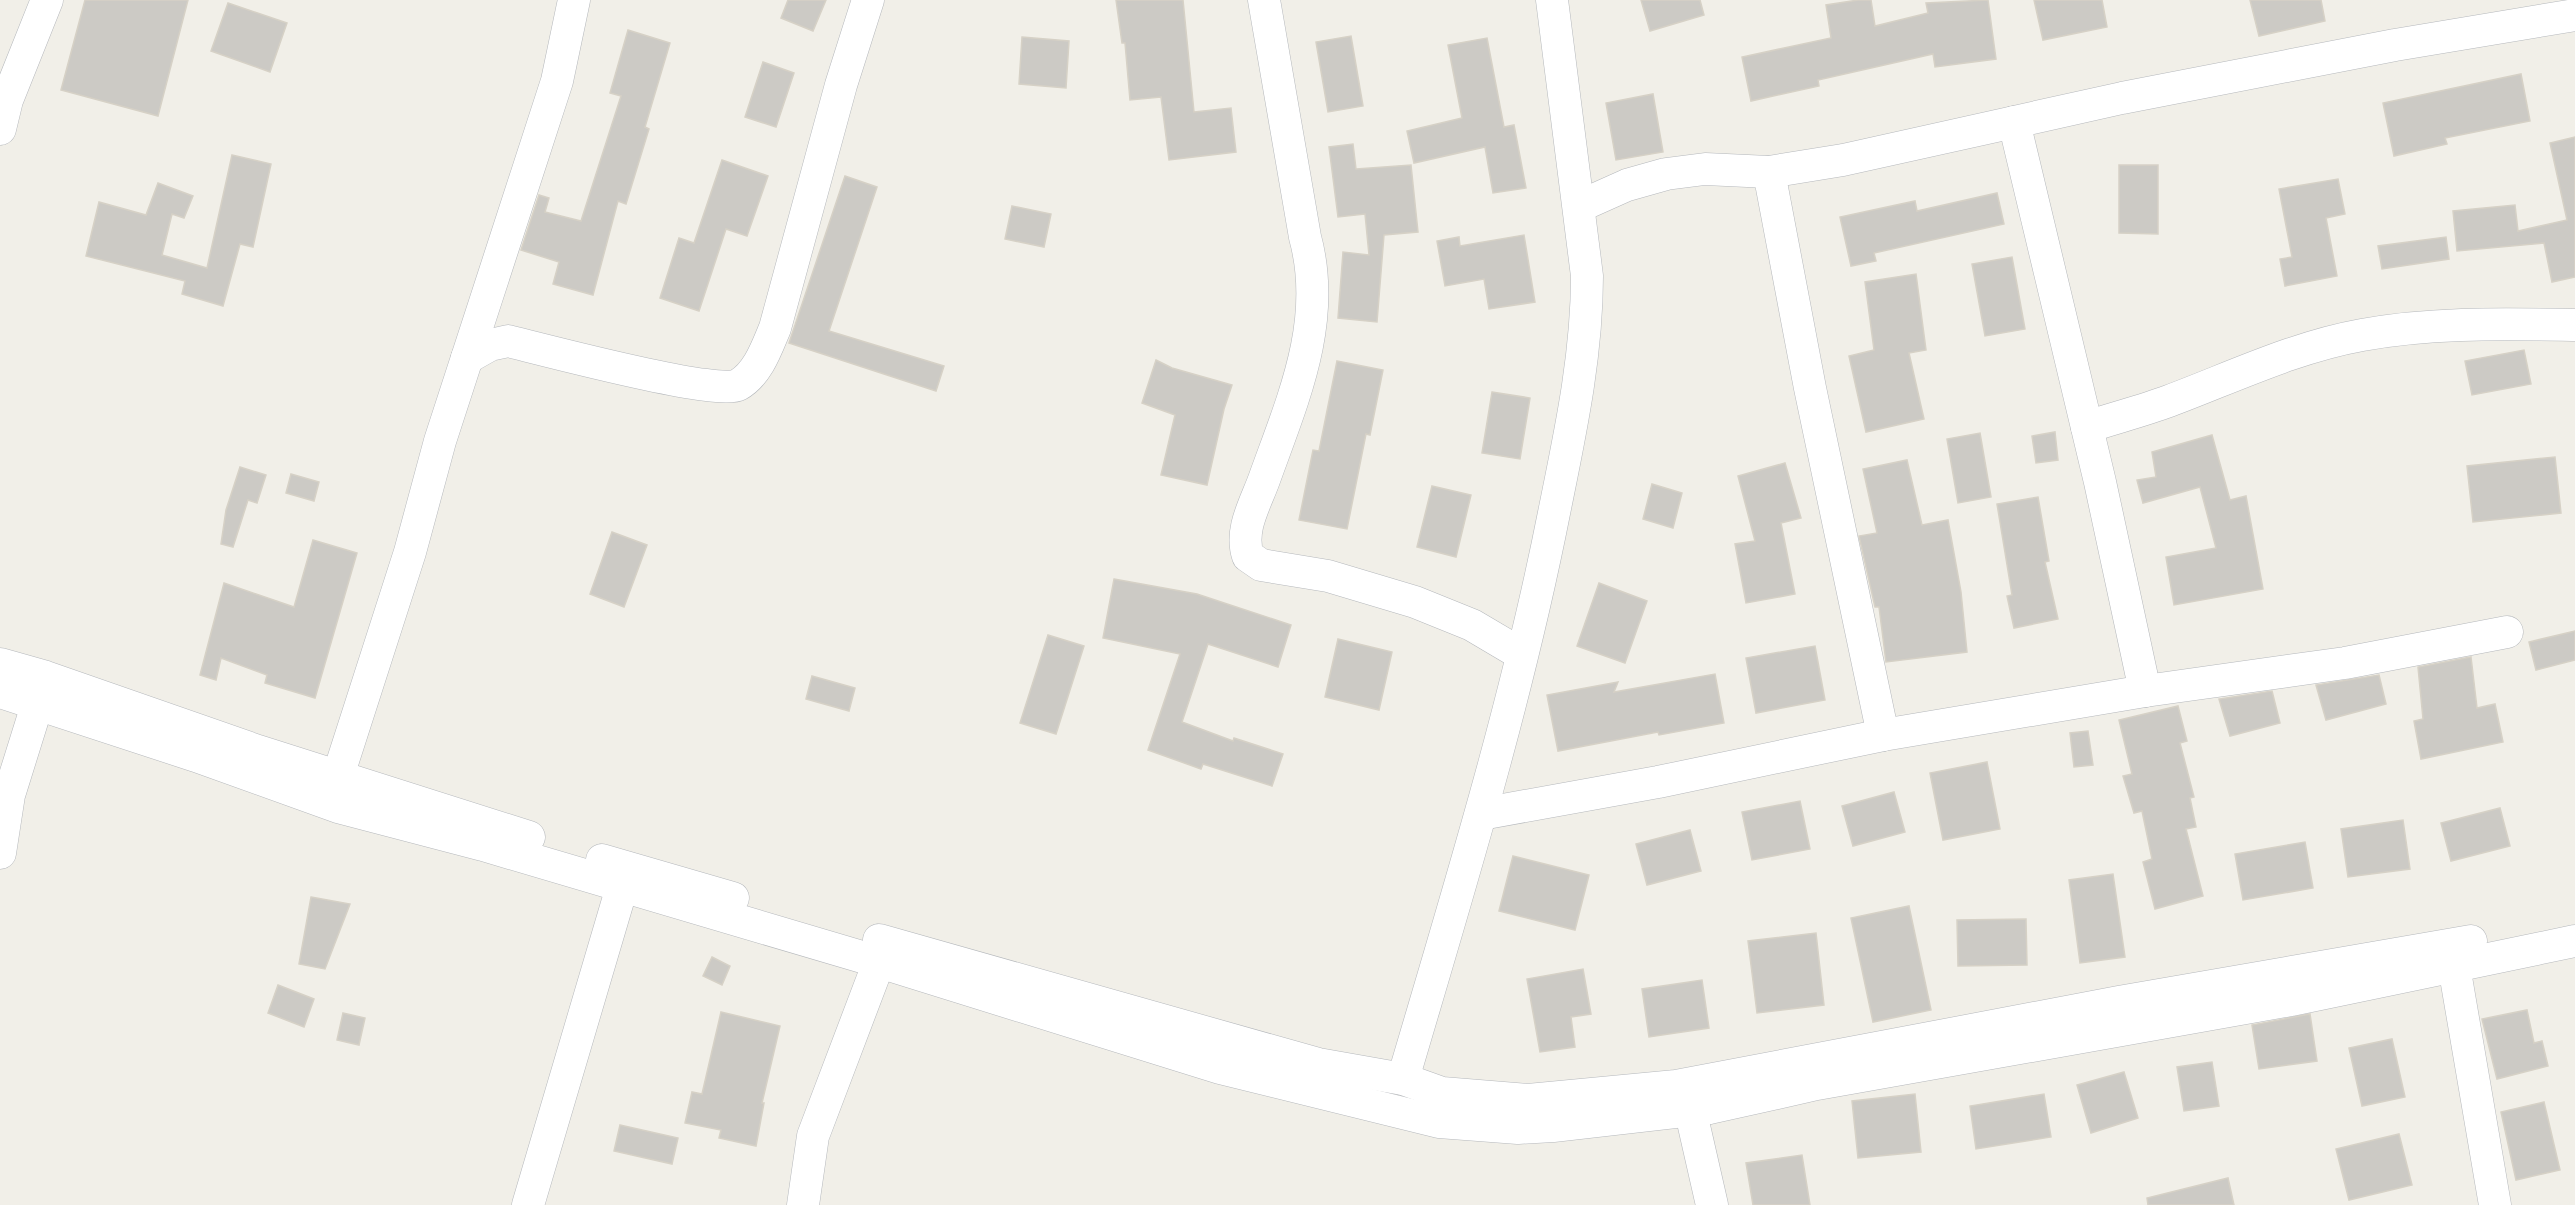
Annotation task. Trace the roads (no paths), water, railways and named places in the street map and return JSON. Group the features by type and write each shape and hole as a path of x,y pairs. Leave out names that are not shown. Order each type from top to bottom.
{"street":[{"path":"0,129 8,100 46,0"},
{"path":"338,776 557,81 574,0"},
{"path":"468,358 490,345 508,341 706,385 736,386 748,378 761,360 775,328 841,85 868,0"},
{"path":"1264,0 1311,261 1314,304 1310,336 1285,421 1245,527 1245,547 1248,556 1261,565 1328,576 1415,603 1472,625 1521,654"},
{"path":"1403,1079 1481,814 1543,566 1582,373 1587,318 1587,276 1580,206 1552,0"},
{"path":"1580,206 1627,185 1666,174 1705,169 1769,171 1843,160 2014,122 2395,45 2575,15"},
{"path":"2014,122 2087,427 2145,690"},
{"path":"1769,171 1810,388 1883,735"},
{"path":"2087,427 2169,401 2302,350 2362,335 2460,324 2575,325"},
{"path":"1481,814 1658,782 1883,735 2145,690 2345,663 2507,632"},
{"path":"0,664 41,691 196,756 338,807 483,846 879,962 1220,1068 1439,1122 1518,1128 1688,1097 2119,1002 2298,973 2575,921"},
{"path":"0,853 9,795 41,691"},
{"path":"0,692 41,691 247,747 590,857 1318,1064 1403,1079 1442,1093 1528,1100 1688,1097 1960,1058 2291,1000 2575,941"},
{"path":"528,1205 622,888"},
{"path":"803,1205 813,1136 879,962"},
{"path":"2454,966 2495,1205"},
{"path":"1688,1097 1712,1205"}]}
